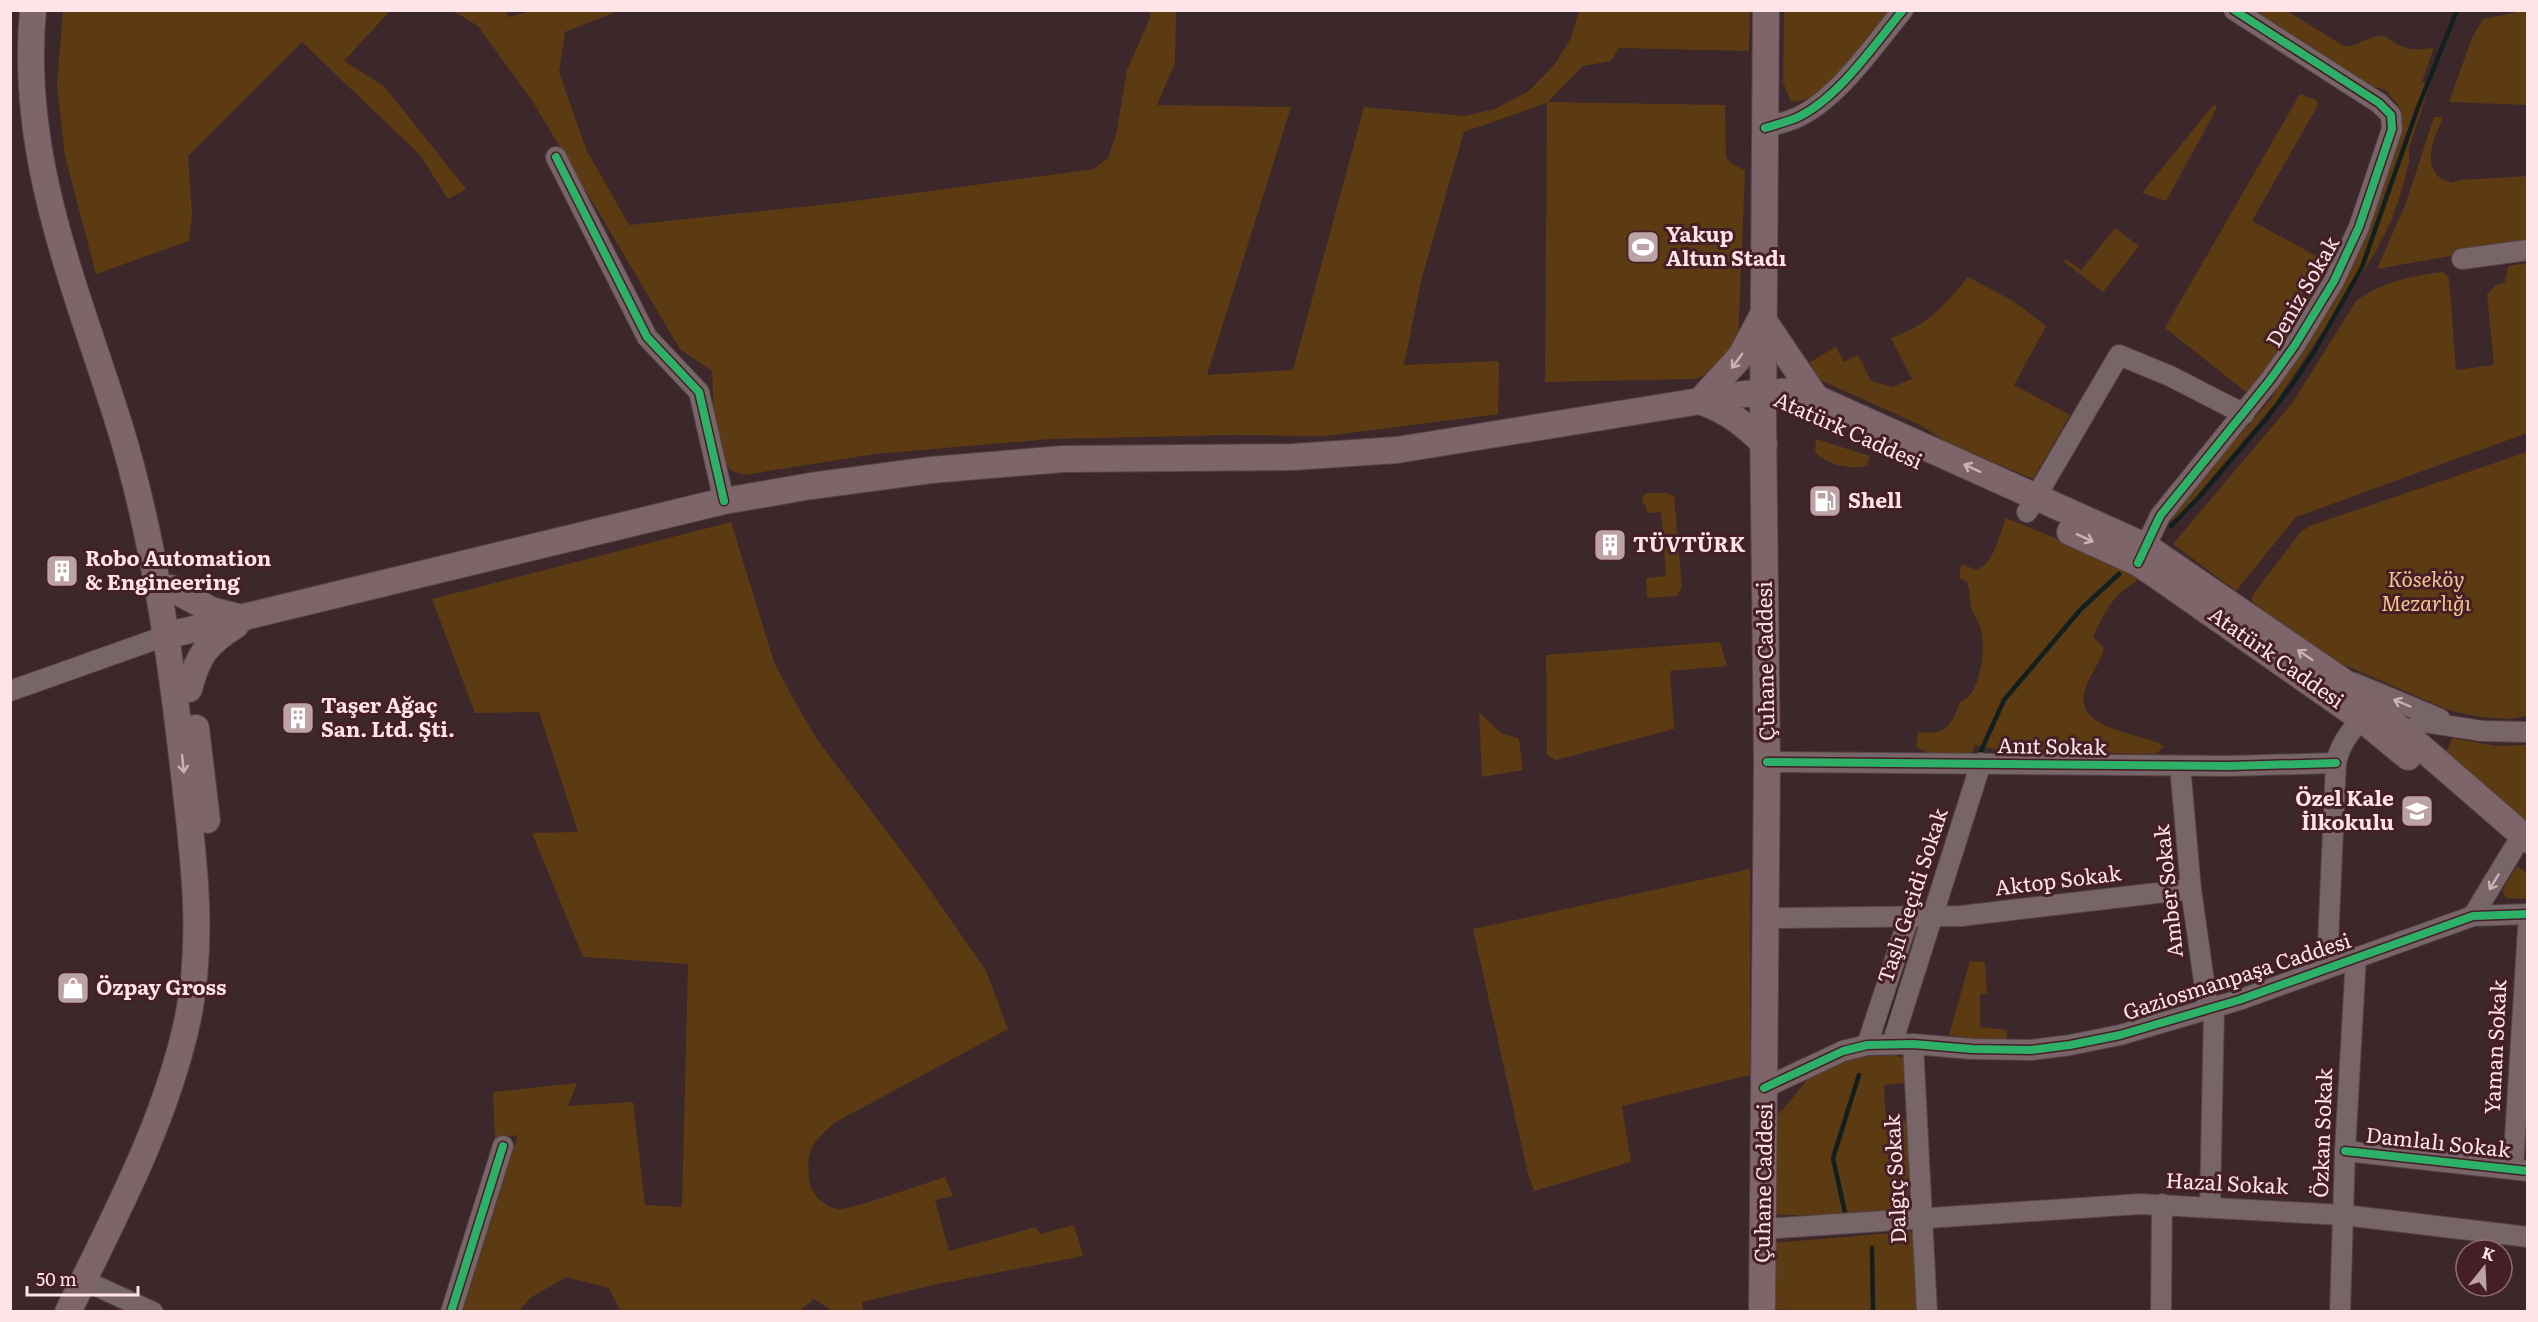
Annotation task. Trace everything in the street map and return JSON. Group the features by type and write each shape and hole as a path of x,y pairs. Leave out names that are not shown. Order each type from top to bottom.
{"main road":[{"path":"33,10 31,99 43,175 61,250 121,430 189,689 202,769 208,834 211,915 205,993 192,1062 175,1113 90,1283 68,1311"},
{"path":"47,10 46,98 57,172 75,246 135,426 171,588 178,712 192,831 197,913 192,987 180,1048 161,1112 90,1283 83,1311"},
{"name":"Çuhane Caddesi","path":"1762,1311 1767,762 1764,444 1766,10"},
{"path":"1700,401 1742,356 1764,316 1816,398"},
{"name":"Atatürk Caddesi","path":"1764,393 1796,391 1816,398 2142,555 2334,675 2369,712"},
{"path":"173,635 724,501 853,479 1099,457 1293,457 1397,450 1700,401 1764,393"},
{"name":"Atatürk Caddesi","path":"1764,393 2032,504"},
{"path":"1700,401 1729,413 1742,422 1764,444"},
{"name":"Atatürk Caddesi","path":"2142,555 2369,712 2523,850"},
{"path":"171,588 211,610 246,618"},
{"path":"189,689 200,657 206,647 246,618"}],"street":[{"path":"1765,128 1797,117 1824,98 1845,79 1903,10"},
{"name":"Deniz Sokak","path":"2142,555 2160,516 2244,414 2295,345 2334,281 2359,227 2392,129 2391,115 2379,103 2234,10"},
{"path":"556,157 647,337 699,392 724,501"},
{"path":"2462,259 2528,250"},
{"path":"2032,504 2119,355 2170,376 2244,414"},
{"path":"10,691 173,635"},
{"path":"2334,675 2457,726"},
{"path":"2327,967 2336,763 2343,742 2369,712"},
{"path":"2402,740 2417,724 2424,722 2498,732 2528,732"},
{"name":"Anıt Sokak","path":"1767,762 2180,766 2336,763"},
{"name":"Taşlı Geçidi Sokak","path":"1892,1044 1981,764"},
{"name":"Amber Sokak","path":"2180,766 2191,889 2211,1009 2210,1206"},
{"path":"2473,916 2523,850"},
{"name":"Aktop Sokak","path":"1766,918 1960,916 2191,889"},
{"name":"Gaziosmanpaşa Caddesi","path":"1764,1088 1843,1051 1867,1045 1913,1044 2000,1050 2047,1049 2120,1035 2211,1009 2473,916 2528,914"},
{"path":"1867,1045 1910,917"},
{"name":"Yaman Sokak","path":"2520,1170 2528,928"},
{"name":"Özkan Sokak","path":"2340,1311 2345,1151 2356,957"},
{"name":"Dalgıç Sokak","path":"1913,1044 1927,1311"},
{"path":"451,1311 503,1146"},
{"name":"Damlalı Sokak","path":"2345,1151 2520,1170"},
{"path":"2161,1311 2162,1204"},
{"name":"Hazal Sokak","path":"1763,1229 1923,1217 2162,1204 2344,1215 2528,1237"},
{"path":"90,1283 153,1311"}],"green space":[{"path":"63,11 419,11 389,12 344,61 384,86 466,189 448,199 420,155 302,42 188,156 192,215 189,241 96,274 65,156 57,85"},
{"path":"453,11 506,11 508,17 532,11 618,11 565,32 559,72 586,149 629,225 839,203 1094,169 1108,158 1116,135 1127,70 1150,18 1150,11 1176,11 1175,63 1157,105 1291,107 1207,375 1293,370 1364,107 1464,116 1495,109 1529,91 1555,64 1571,38 1579,11 1750,11 1749,51 1619,48 1611,61 1583,66 1548,102 1725,105 1726,157 1731,163 1745,171 1738,343 1716,370 1695,379 1545,382 1547,103 1464,132 1421,281 1404,365 1499,361 1498,414 1325,436 1232,435 1051,439 875,454 744,475 730,470 715,439 712,371 680,349 533,102 478,26"},
{"path":"1784,11 1895,11 1849,67 1835,80 1806,99 1791,102 1783,82"},
{"path":"2242,11 2287,11 2344,46 2380,36 2410,49 2434,47 2422,82 2430,84 2409,148 2409,162 2402,189 2392,219 2375,253 2273,406 2183,512 2173,520 2171,518 2175,510 2270,400 2318,320 2401,122 2401,109 2386,90 2371,86"},
{"path":"2516,11 2527,11 2527,105 2449,102 2472,38 2483,19"},
{"path":"2300,94 2316,100 2318,105 2252,221 2331,264 2338,255 2384,121 2343,256 2331,268 2320,262 2309,275 2315,291 2259,382 2252,391 2245,391 2165,328"},
{"path":"2214,104 2217,108 2166,201 2142,193"},
{"path":"2434,117 2443,117 2434,139 2431,155 2434,171 2442,179 2452,183 2460,180 2527,176 2527,240 2463,248 2450,256 2377,269 2406,203"},
{"path":"2115,228 2139,246 2103,292 2064,262 2066,259 2081,270"},
{"path":"2527,263 2527,433 2296,517 2236,591 2173,544 2293,402 2356,301 2376,289 2397,281 2443,272 2449,278 2456,370 2494,365 2487,294 2495,286 2505,282 2508,266"},
{"path":"1968,277 2013,301 2046,326 2014,385 2070,415 2033,479 1948,443 1920,425 1818,379 1810,362 1836,347 1844,362 1858,355 1871,381 1892,387 1912,379 1891,338 1915,327 1934,314"},
{"path":"1816,439 1870,456 1867,465 1847,467 1825,460 1815,451"},
{"name":"Köseköy Mezarlığı","path":"2527,452 2527,716 2510,719 2481,717 2451,711 2340,663 2253,603 2252,597 2255,592 2300,533 2309,526"},
{"path":"1647,493 1666,493 1674,496 1682,586 1677,596 1647,598 1646,578 1666,576 1661,512 1647,513 1642,497"},
{"path":"2006,518 2104,558 2135,574 2136,582 2115,599 2093,637 2103,647 2103,652 2086,685 2084,704 2089,714 2099,722 2164,746 2156,754 2008,752 1975,745 1969,760 1930,754 1916,747 1918,732 1935,732 1946,728 1960,702 1967,698 1977,683 1982,663 1982,635 1971,609 1967,582 1959,578 1961,564 1977,570 1988,561"},
{"path":"731,522 774,662 795,702 818,741 919,874 986,971 1008,1029 834,1123 816,1141 810,1152 808,1168 812,1189 823,1202 839,1209 873,1201 945,1177 953,1196 935,1200 949,1251 1036,1227 1040,1234 1074,1225 1083,1256 933,1285 862,1302 863,1311 833,1311 814,1299 799,1311 620,1311 609,1288 566,1277 530,1298 519,1311 463,1311 518,1135 495,1139 493,1092 577,1083 568,1106 633,1102 645,1205 682,1207 688,964 583,957 532,833 578,832 539,712 475,713 432,599"},
{"path":"1720,642 1727,666 1670,671 1674,729 1556,760 1547,755 1546,655"},
{"path":"1479,712 1501,733 1519,739 1523,770 1482,777"},
{"path":"2453,738 2496,746 2527,745 2527,823 2446,751"},
{"path":"2517,866 2527,873 2527,899 2506,898 2502,891"},
{"path":"1750,869 1750,1075 1622,1106 1631,1162 1534,1191 1528,1174 1473,929"},
{"path":"1970,961 1985,962 1987,994 1980,994 1980,1027 2007,1030 2007,1039 1985,1040 1949,1035"},
{"path":"1894,1055 1904,1058 1906,1083 1884,1085 1886,1122 1908,1121 1909,1206 1885,1211 1843,1214 1775,1214 1773,1118 1810,1077 1824,1067 1853,1058"},
{"path":"1916,1231 1919,1311 1813,1312 1774,1309 1772,1243"}],"waterway":[{"path":"2171,526 2267,418 2291,386 2314,352 2362,267 2417,110 2457,10"},
{"path":"1980,753 2004,700 2081,609 2119,574"},
{"path":"1887,1025 1914,942"},
{"path":"1845,1213 1833,1158 1859,1075"},
{"path":"1872,1248 1873,1312"}],"cycle path":[{"path":"1765,128 1796,118 1826,98 1841,85 1903,10"},
{"path":"2138,563 2160,516 2270,380 2295,345 2334,281 2359,227 2392,129 2391,115 2379,103 2234,10"},
{"path":"556,157 647,337 699,392 724,501"},
{"path":"1767,762 2229,766 2336,763"},
{"path":"1764,1088 1843,1051 1867,1045 1913,1044 1972,1049 2031,1050 2120,1035 2239,1000 2473,916 2528,914"},
{"path":"451,1312 503,1146"},
{"path":"2345,1151 2528,1171"}],"place":[{"name":"Yakup Altun Stadı","path":"1643,247"},
{"name":"Shell","path":"1825,501"},
{"name":"TÜVTÜRK","path":"1610,545"},
{"name":"Robo Automation & Engineering","path":"62,571"},
{"name":"Taşer Ağaç San. Ltd. Şti.","path":"298,718"},
{"name":"Özel Kale İlkokulu","path":"2417,811"},
{"name":"Özpay Gross","path":"73,988"}]}
